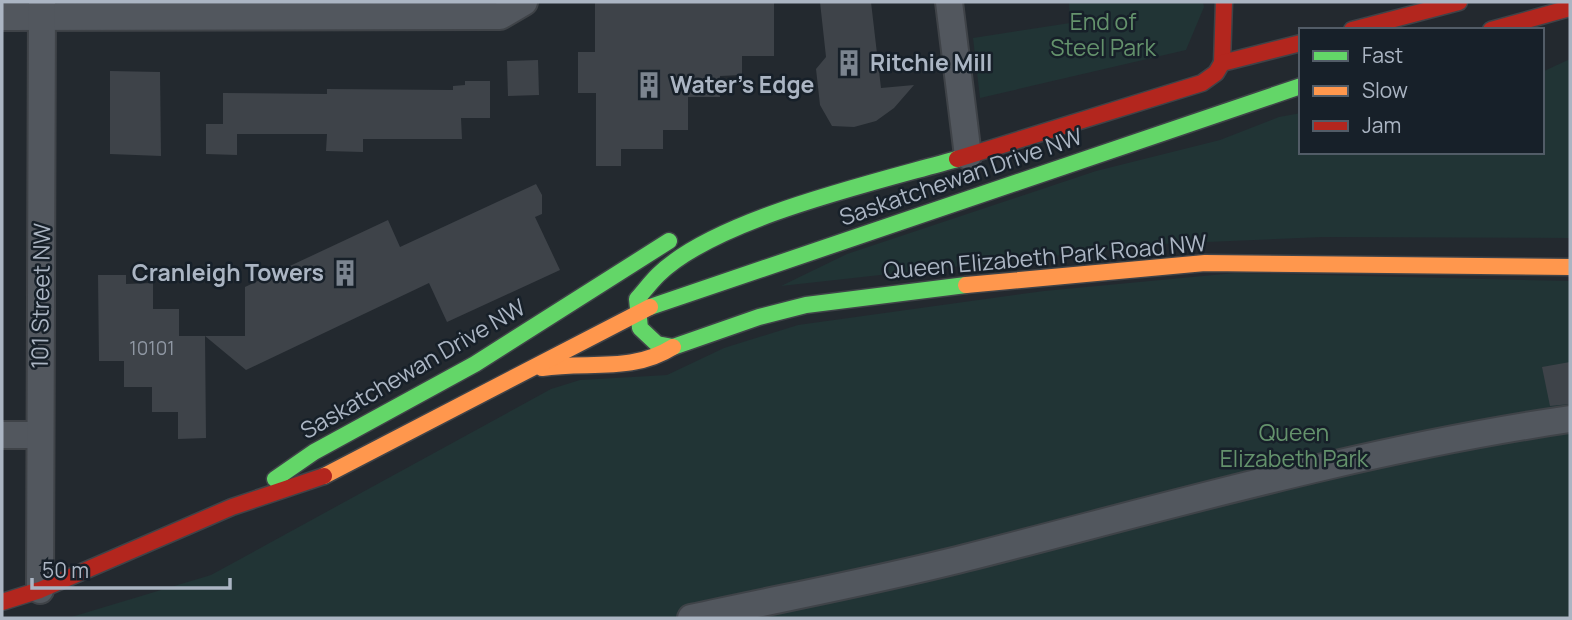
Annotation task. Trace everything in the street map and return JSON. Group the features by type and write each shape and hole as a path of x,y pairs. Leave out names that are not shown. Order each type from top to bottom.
{"main road":[{"path":"1224,2 1222,63 1261,68"},
{"path":"1360,28 1459,2"},
{"path":"1498,28 1570,8"},
{"name":"Saskatchewan Drive NW","path":"232,508 314,452 475,364 590,289 694,228 773,214 968,156 1202,83 1216,73 1222,63 1299,44"},
{"name":"Saskatchewan Drive NW","path":"2,602 40,590 232,508 333,473 636,312 1299,87"},
{"name":"Saskatchewan Drive NW","path":"636,312 637,299 653,275 702,245 773,214"},
{"name":"Queen Elizabeth Park Road NW","path":"519,373 575,365 649,363 673,347 759,317 806,305 1121,268 1205,263 1570,267"},
{"path":"636,312 640,328 648,339 673,347"}],"street":[{"path":"2,17 42,9 500,16 524,2"},
{"path":"948,2 968,156"},
{"name":"101 Street NW","path":"40,590 42,9"},
{"path":"691,618 962,558 1219,491 1504,429 1570,419"},
{"path":"2,435 40,435"}],"green space":[{"name":"End of Steel Park","path":"1069,2 1203,2 1204,7 1186,50 980,98 973,38 1070,23"},
{"path":"1570,59 1570,238 1323,237 1160,244 781,286 847,254 1096,171 1220,140 1279,117 1299,113 1299,154 1544,154 1544,71"},
{"name":"Queen Elizabeth Park","path":"1235,273 1570,281 1570,618 68,618 211,575 551,389 580,380 667,375 724,348 798,325 1044,291"}],"building":[{"name":"Water's Edge","path":"595,2 774,2 774,56 742,56 742,75 720,76 720,97 688,97 688,130 663,130 663,149 621,149 621,166 596,166 596,93 578,93 578,52 595,52"},
{"name":"Ritchie Mill","path":"820,2 871,2 881,88 914,85 894,108 876,121 854,127 832,126 820,105 816,69 826,57"},
{"path":"538,60 539,95 508,96 507,61"},
{"path":"110,71 160,72 161,156 110,154"},
{"path":"465,81 490,81 490,118 461,118 462,139 363,139 363,152 326,151 327,134 237,134 237,155 206,154 206,124 223,124 223,93 327,94 327,89 453,90 453,86 465,85"},
{"name":"Cranleigh Towers","path":"536,184 542,195 542,214 535,217 560,270 447,322 429,283 246,370 205,336 245,336 245,287 388,220 400,247"},
{"path":"98,275 126,275 126,284 153,283 153,309 179,309 179,336 205,336 206,438 178,439 178,412 152,412 152,387 124,387 124,361 99,361"},
{"path":"1570,362 1570,404 1550,406 1542,367"}],"traffic: fast":[{"path":"650,307 1299,87"},
{"path":"957,159 799,204 718,236 684,255 658,275 637,299 640,328 657,344 673,347 759,317 806,305 966,285"},
{"path":"275,479 314,452 475,364 669,241"}],"traffic: slow":[{"path":"966,285 1205,263 1570,267"},
{"path":"324,476 650,307"},
{"path":"542,368 626,363 657,355 673,347"}],"traffic: jam":[{"path":"1222,63 1224,2"},
{"path":"1360,28 1459,2"},
{"path":"1498,28 1570,8"},
{"path":"957,159 1202,83 1216,73 1222,63 1299,44"},
{"path":"2,602 40,590 232,507 324,476"}],"place":[{"name":"Ritchie Mill","path":"849,63"},
{"name":"Water's Edge","path":"649,85"},
{"name":"Cranleigh Towers","path":"345,273"}]}
